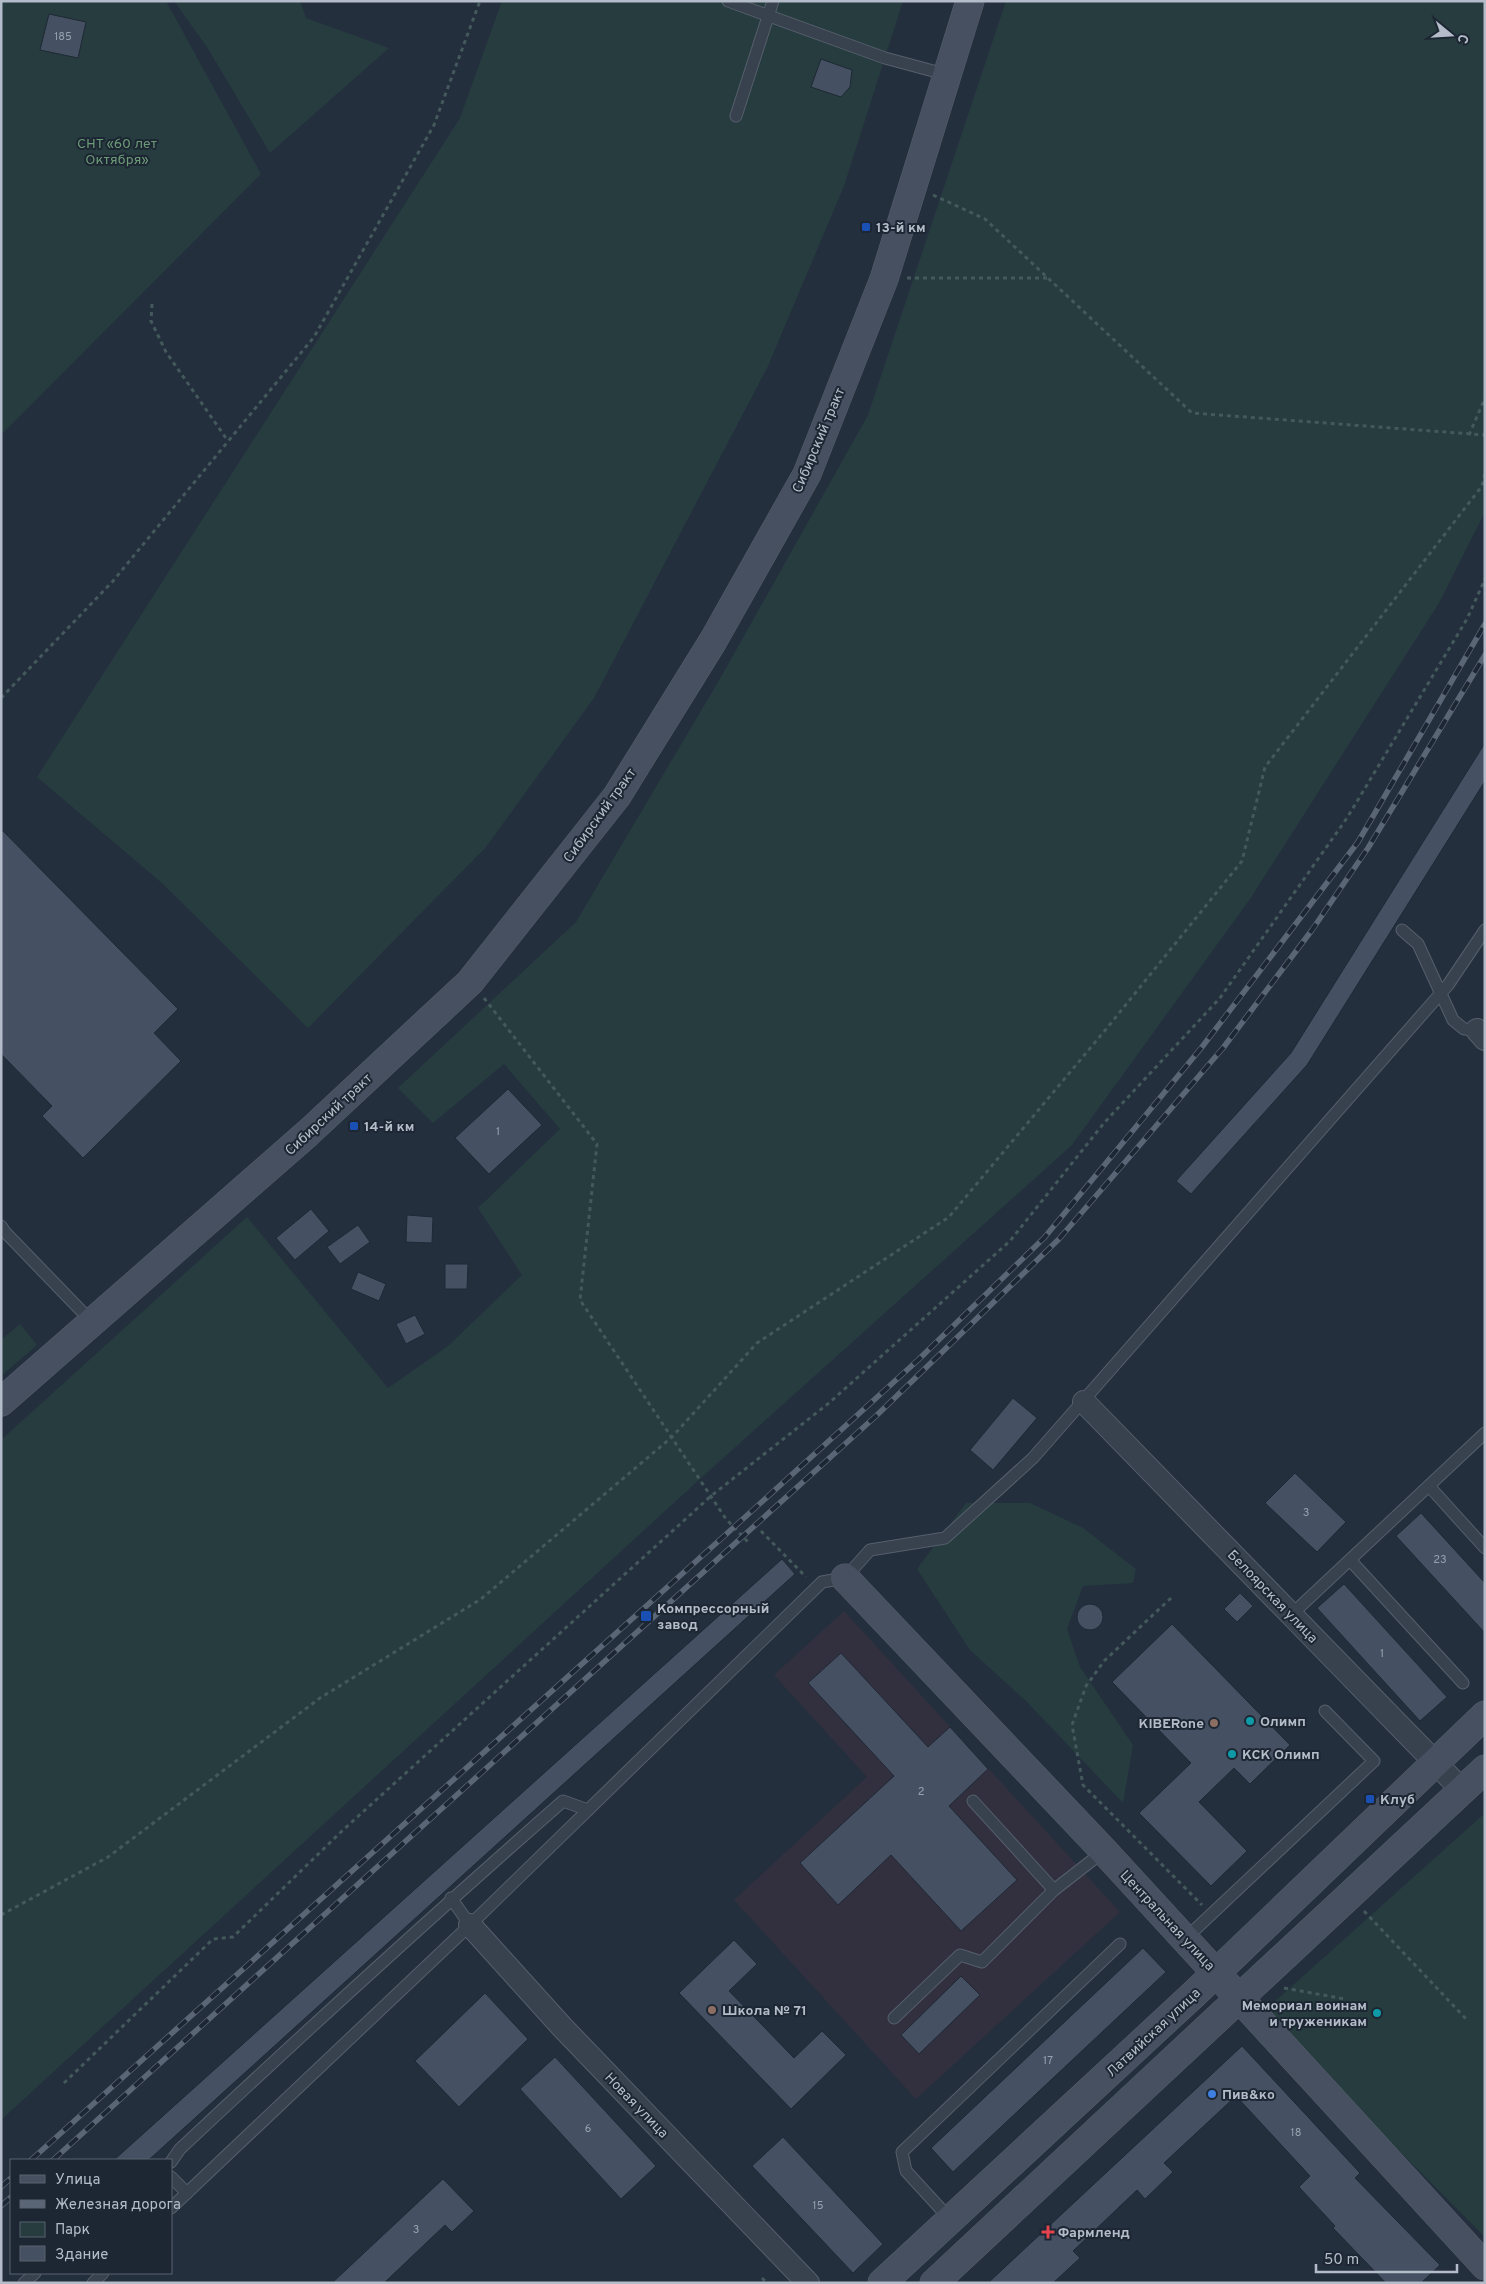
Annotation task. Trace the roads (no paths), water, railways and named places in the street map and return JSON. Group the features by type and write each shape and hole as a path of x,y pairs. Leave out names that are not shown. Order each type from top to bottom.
{"street":[{"name":"Сибирский тракт","path":"1,1402 308,1133 470,982 617,796 713,641 807,474 884,279 970,1"},
{"name":"Белоярская улица","path":"1084,1402 1462,1790"},
{"name":"Центральная улица","path":"834,1580 1104,1851 1485,2266"},
{"name":"Латвийская улица","path":"882,2283 1216,1972 1485,1715"},
{"path":"934,2283 1238,1997 1485,1769"},
{"name":"Новая улица","path":"470,1925 563,2028 808,2283"}],"lane":[{"path":"728,1 885,58 948,75"},
{"path":"736,116 773,1"},
{"path":"1402,930 1418,944 1453,1020 1464,1029 1481,1035"},
{"path":"172,2207 470,1925 588,1810 834,1580 870,1550 945,1538 1033,1458 1440,994 1485,930"},
{"path":"1,1226 92,1322"},
{"path":"1291,1615 1485,1433"},
{"path":"1429,1486 1485,1548"},
{"path":"1350,1560 1463,1683"},
{"path":"1185,1939 1210,1913 1374,1761 1325,1711"},
{"path":"172,2161 187,2142 451,1898 563,1801 588,1810"},
{"path":"973,1801 1054,1890"},
{"path":"894,2018 960,1955 982,1962 1054,1890 1104,1851"},
{"path":"451,1898 470,1925"},
{"path":"950,2219 906,2171 902,2152 1120,1944"},
{"path":"172,2178 187,2193"},
{"path":"24,2283 34,2274"},
{"path":"93,2283 102,2274"}],"railway":[{"path":"32,2159 918,1360 1044,1238 1202,1047 1358,842 1485,624"},
{"path":"54,2159 876,1416 1059,1239 1223,1048 1312,930 1368,848 1485,655"},
{"path":"1,2187 10,2179"},
{"path":"1,2206 10,2198"}],"place":[{"name":"13-й км","path":"866,227"},
{"name":"14-й км","path":"354,1126"},
{"name":"Компрессорный завод","path":"646,1616"},
{"name":"Олимп","path":"1250,1721"},
{"name":"KIBERone","path":"1214,1723"},
{"name":"КСК Олимп","path":"1232,1754"},
{"name":"Клуб","path":"1370,1799"},
{"name":"Школа № 71","path":"712,2010"},
{"name":"Мемориал воинам и труженикам","path":"1377,2013"},
{"name":"Пив&ко","path":"1212,2094"},
{"name":"Фармленд","path":"1048,2232"}],"park label":[{"name":"СНТ «60 лет Октября»","path":"117,152"}]}
